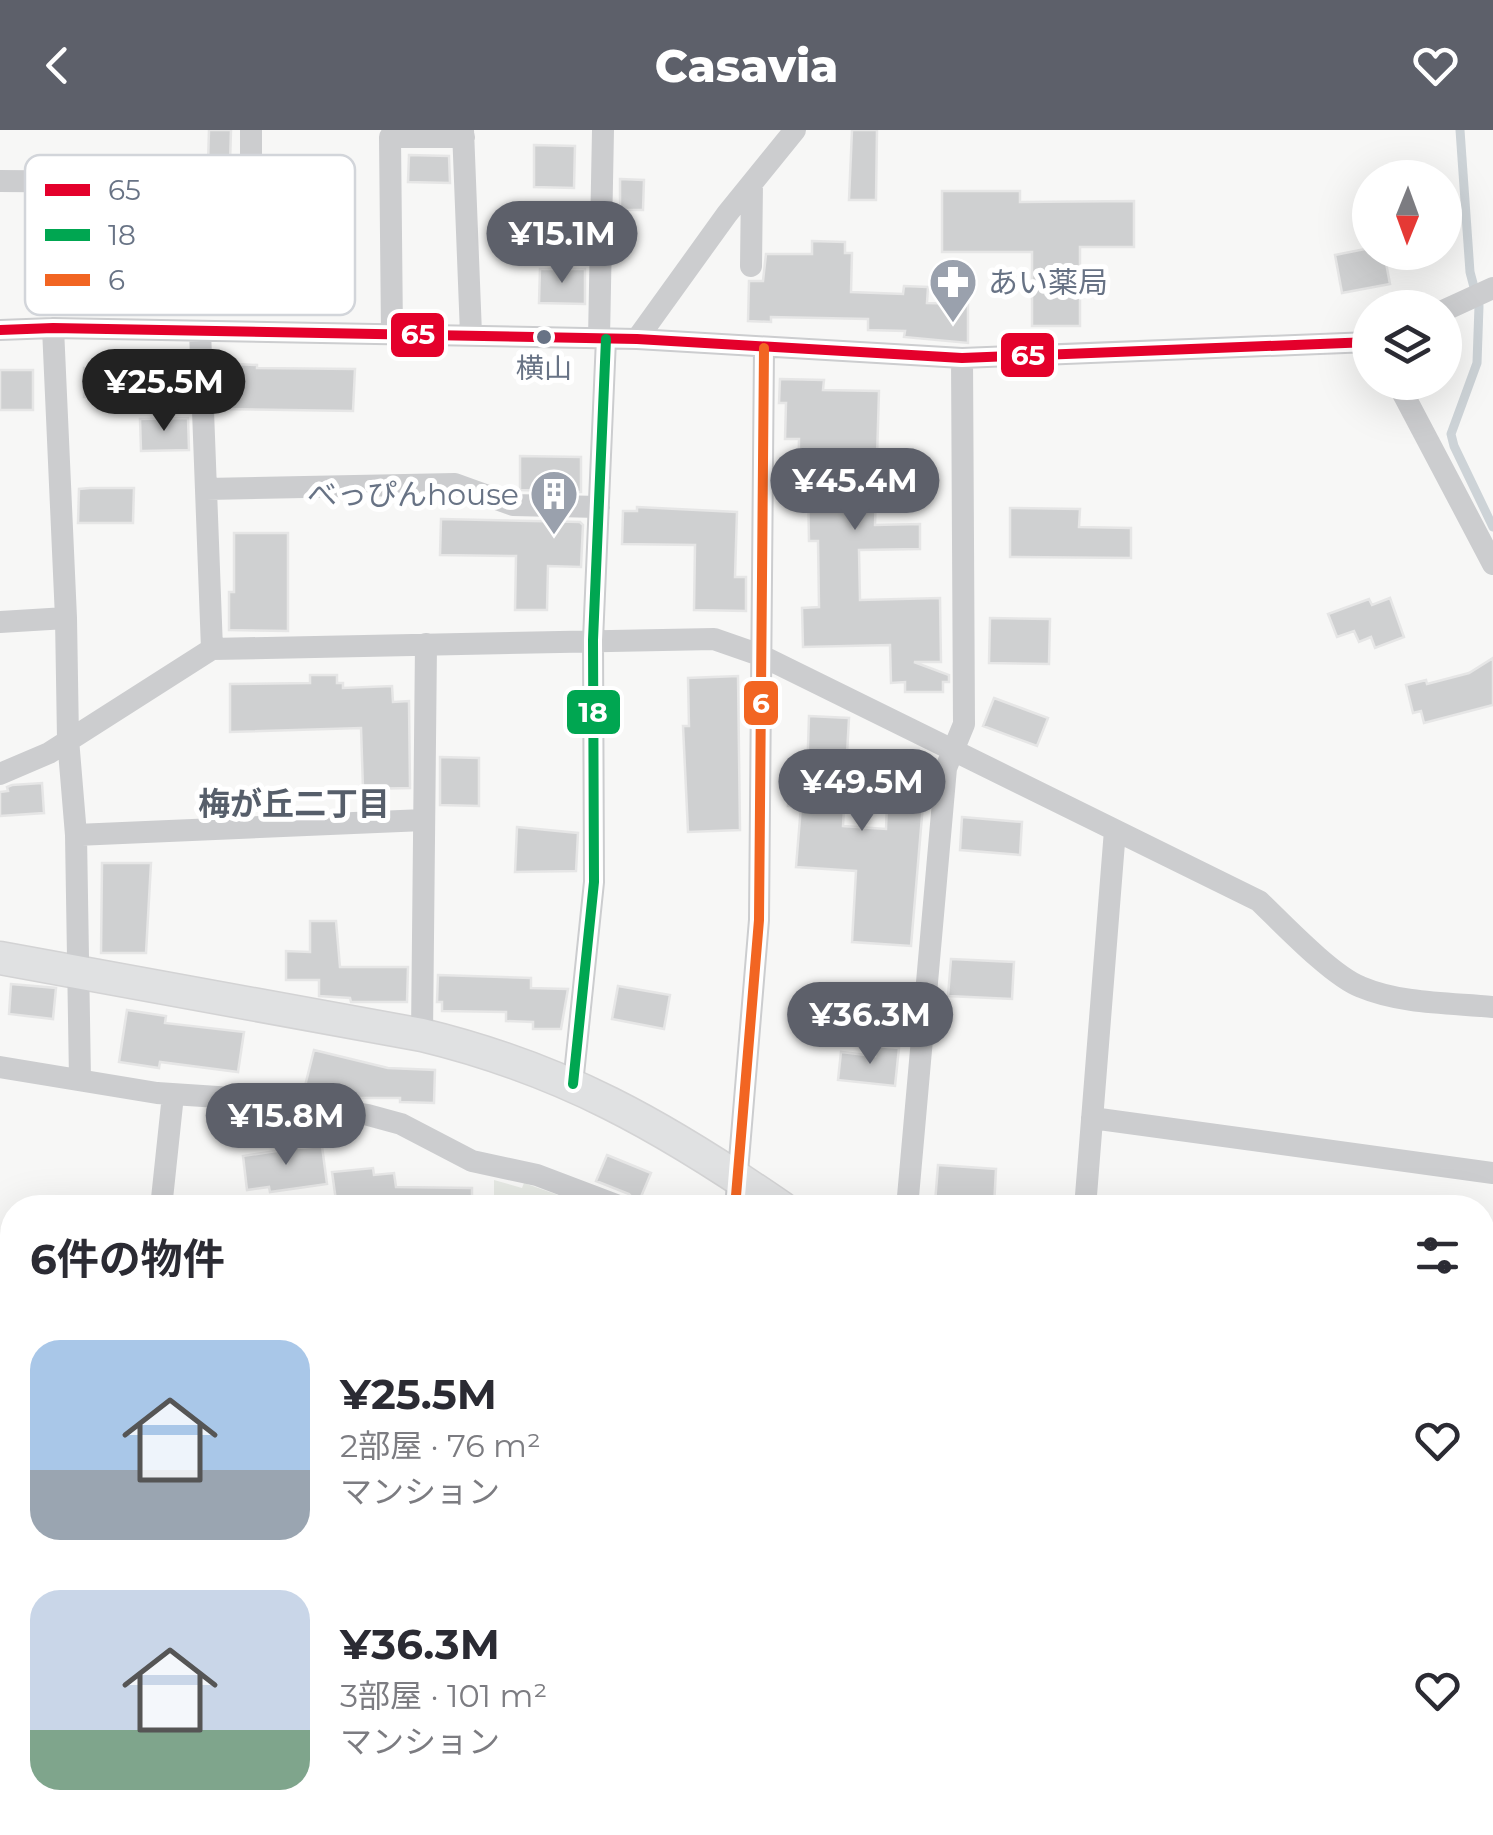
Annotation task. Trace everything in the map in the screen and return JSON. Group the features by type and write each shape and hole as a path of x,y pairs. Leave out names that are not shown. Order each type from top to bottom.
{"street":[{"path":"573,1084 594,882 603,130"},
{"path":"637,339 795,130"},
{"path":"392,333 390,137 464,134 471,334"},
{"path":"0,181 25,181"},
{"path":"751,266 752,183"},
{"path":"1462,302 1493,288"},
{"path":"53,328 68,739 76,835 80,1080"},
{"path":"0,330 471,334 637,339 962,358 1352,343"},
{"path":"200,331 212,649"},
{"path":"736,1192 759,920 764,348"},
{"path":"908,1195 946,768 964,724 962,358"},
{"path":"1408,400 1486,533 1493,564"},
{"path":"206,489 454,484 513,505 599,506"},
{"path":"0,622 66,618"},
{"path":"0,774 49,753 212,649 714,640 760,655 1259,901 1358,987 1407,998 1493,1007"},
{"path":"422,1034 426,644"},
{"path":"76,835 424,820"},
{"path":"1086,1195 1114,830"},
{"path":"0,958 422,1034 488,1052 573,1084 658,1126 736,1192"},
{"path":"0,1067 173,1095 300,1103 368,1115 401,1124 472,1161 536,1175 589,1195"},
{"path":"162,1195 173,1095"},
{"path":"1092,1118 1493,1173"}],"shaded area":[{"path":"494,1180 522,1188 524,1183 558,1195 494,1195"}],"building":[{"path":"209,130 231,130 230,155 208,155"},
{"path":"852,130 877,130 876,200 849,200"},
{"path":"534,145 575,146 574,188 534,187"},
{"path":"409,155 449,156 450,183 408,182"},
{"path":"620,179 644,180 643,210 620,210"},
{"path":"942,191 1020,191 1020,202 1134,201 1134,247 1080,247 1080,326 1032,326 1032,252 942,252"},
{"path":"812,241 845,242 845,253 852,253 851,292 903,294 904,286 928,287 927,303 968,304 968,343 904,337 905,331 868,330 868,319 771,317 771,322 748,321 749,281 763,281 766,254 812,254"},
{"path":"1352,252 1352,270 1387,270 1390,284 1342,293 1335,255"},
{"path":"540,269 585,269 585,304 539,303"},
{"path":"234,364 257,368 355,369 353,411 220,409 221,378 234,378"},
{"path":"127,367 127,396 84,397 84,368"},
{"path":"0,370 33,370 33,410 0,410"},
{"path":"780,379 824,380 823,390 879,391 875,525 920,524 920,549 859,550 860,600 940,598 941,662 914,662 949,675 949,682 943,682 943,692 905,692 905,682 891,683 890,645 803,647 802,608 819,607 818,541 809,541 808,488 798,487 799,439 785,439 786,403 779,403"},
{"path":"188,418 189,450 141,451 140,419"},
{"path":"520,456 581,457 581,492 520,490"},
{"path":"134,488 133,523 78,523 79,489"},
{"path":"637,507 737,512 735,577 746,577 746,611 694,610 695,545 622,544 623,511 637,511"},
{"path":"1010,508 1080,509 1079,527 1131,528 1131,558 1010,557"},
{"path":"441,519 580,522 581,567 548,566 547,610 515,610 516,556 440,555"},
{"path":"234,533 288,533 288,631 229,630 229,592 234,592"},
{"path":"1390,598 1404,637 1375,648 1371,637 1359,642 1354,631 1337,637 1328,614 1369,599 1372,605"},
{"path":"990,618 1050,619 1049,664 989,663"},
{"path":"1493,658 1493,705 1424,723 1421,711 1413,713 1406,685 1469,673"},
{"path":"310,675 337,675 337,683 343,683 343,688 392,686 393,702 409,701 410,788 363,789 361,728 230,732 230,684 310,683"},
{"path":"738,676 740,830 688,832 683,726 689,726 688,678"},
{"path":"994,698 1048,718 1037,746 983,726"},
{"path":"809,716 849,718 843,826 886,829 889,756 919,757 919,769 926,769 911,946 852,942 856,871 796,867 801,806 788,806 789,774 807,775"},
{"path":"440,757 479,758 479,806 440,805"},
{"path":"42,783 44,813 0,816 0,792 8,791 7,787 12,785"},
{"path":"962,817 1022,822 1020,855 960,850"},
{"path":"517,827 578,833 576,871 515,872"},
{"path":"102,863 151,863 146,953 101,953"},
{"path":"310,921 336,921 340,967 408,967 407,1002 351,1002 350,998 319,996 319,980 286,980 286,951 310,952"},
{"path":"951,959 1014,962 1012,999 948,996"},
{"path":"438,975 531,978 531,988 568,989 561,1029 533,1029 533,1022 506,1021 506,1012 442,1011 442,1002 437,1002"},
{"path":"11,984 56,988 53,1019 9,1014"},
{"path":"618,986 670,995 664,1029 612,1019"},
{"path":"127,1010 166,1016 165,1023 244,1032 238,1072 160,1062 159,1068 119,1062"},
{"path":"876,1046 899,1048 895,1086 838,1080 841,1052 875,1056"},
{"path":"314,1050 388,1068 435,1070 434,1103 360,1098 305,1086"},
{"path":"297,1138 299,1148 322,1146 327,1184 270,1192 269,1187 247,1190 243,1156 277,1151 276,1140"},
{"path":"607,1155 651,1173 642,1195 630,1195 596,1181"},
{"path":"938,1165 996,1169 995,1195 936,1195"},
{"path":"373,1168 374,1175 394,1173 396,1187 472,1188 472,1195 335,1195 332,1172"}],"waterway":[{"path":"1460,130 1470,272 1479,306 1477,363 1451,434 1493,527"}],"transit line":[{"name":"65","path":"0,330 637,339 962,358 1352,343"},
{"name":"18","path":"573,1084 594,882 593,640 606,339"},
{"name":"6","path":"736,1195 759,920 764,348"}],"place":[{"name":"あい薬局","path":"953,324"},
{"name":"横山","path":"544,337"},
{"name":"べっぴんhouse","path":"554,536"}],"district":[{"name":"梅が丘二丁目","path":"294,803"}]}
